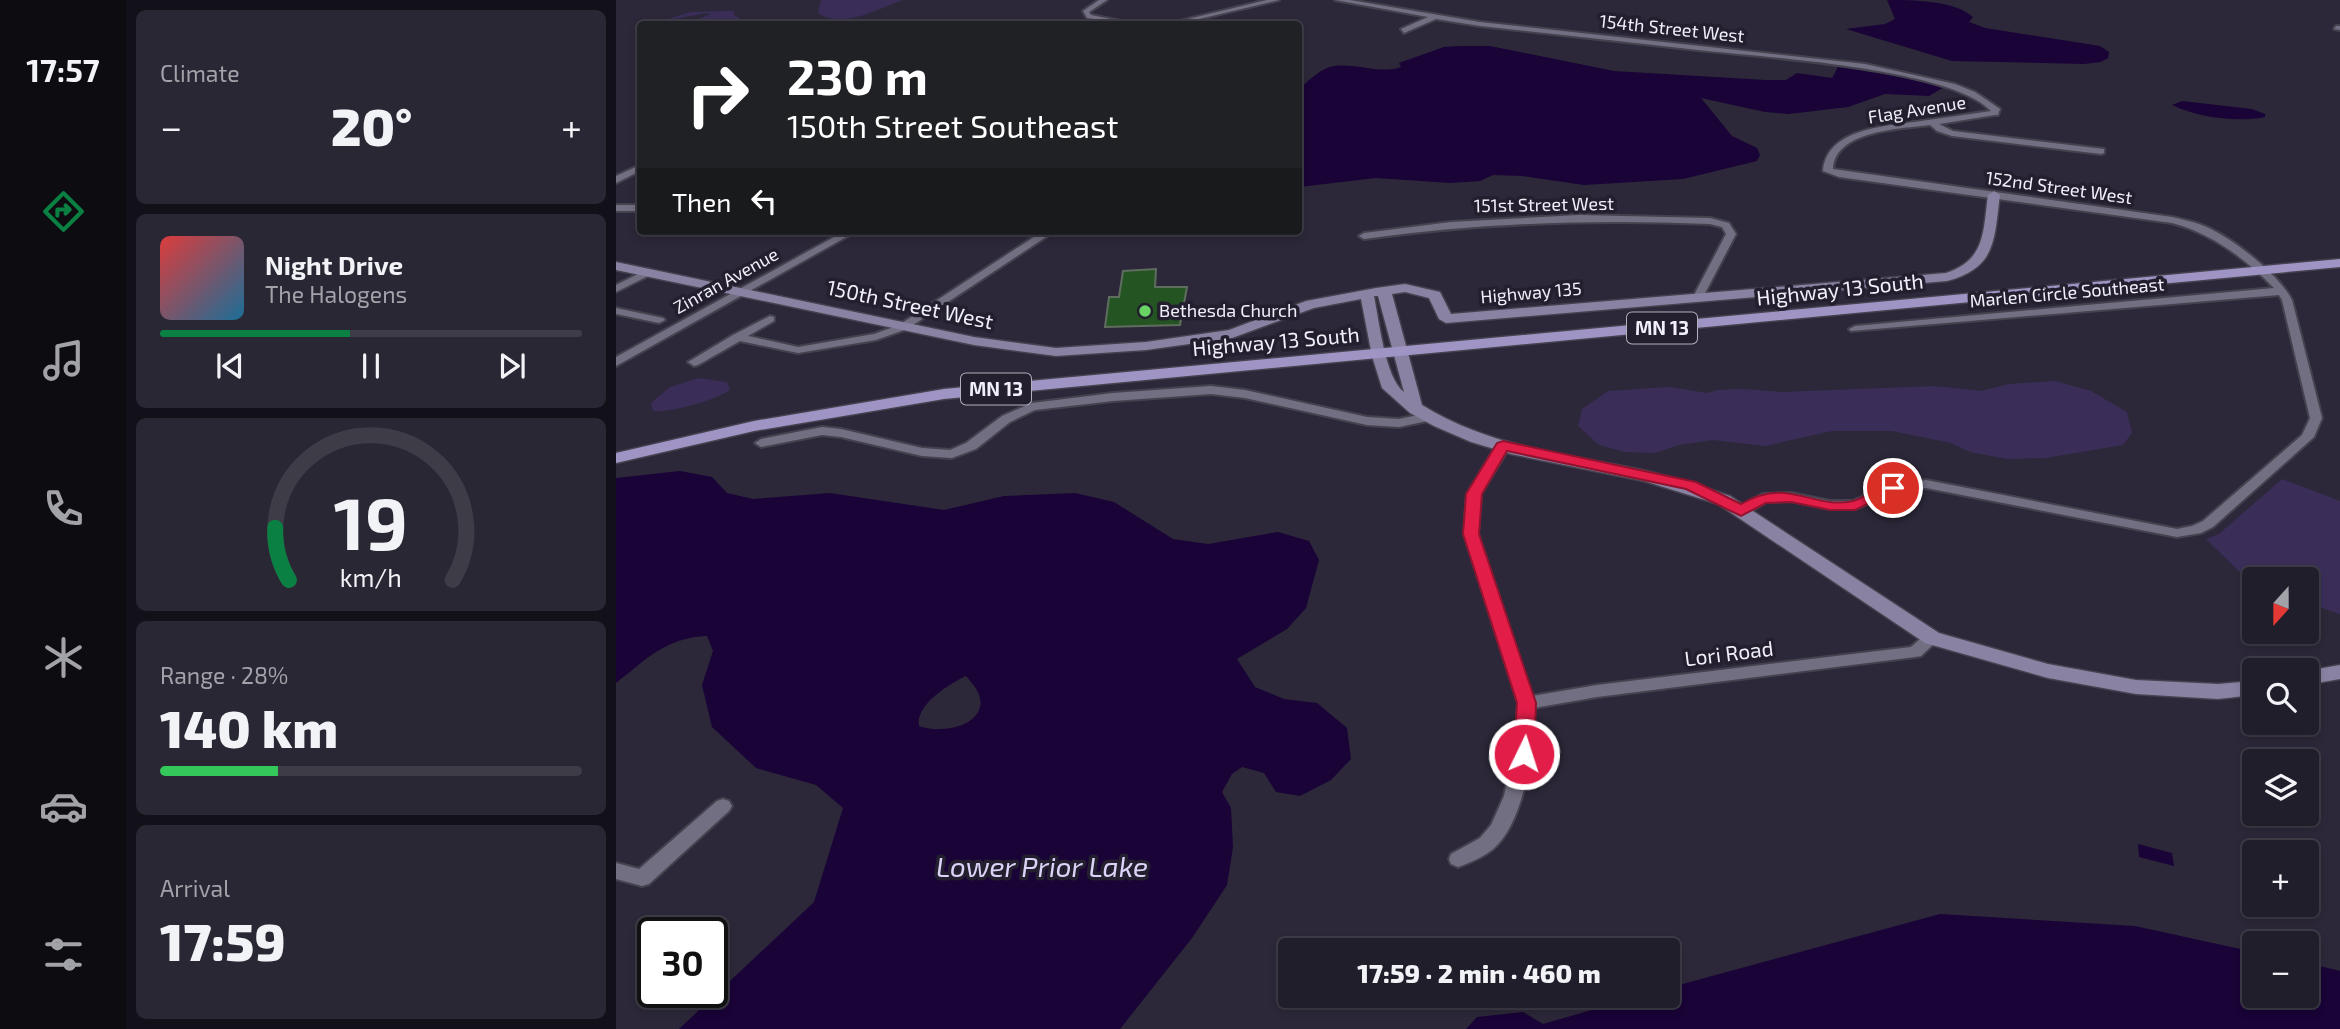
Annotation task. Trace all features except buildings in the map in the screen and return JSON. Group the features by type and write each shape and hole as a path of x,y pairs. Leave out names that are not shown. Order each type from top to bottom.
{"main road":[{"name":"Highway 13 South","path":"616,458 754,426 944,394 1400,347 2340,263"},
{"name":"Highway 13 South","path":"616,450 768,416 907,391 1021,378 1379,349"}],"street":[{"path":"1104,0 1085,12 1089,17 1110,21"},
{"path":"1184,21 1276,0"},
{"name":"154th Street West","path":"1338,0 1582,36 1865,66 1952,86 1972,94 1996,109"},
{"path":"1404,31 1436,16"},
{"name":"Flag Avenue","path":"1839,174 1828,171 1828,164 1836,149 1852,138 1871,131 1986,116 1995,113 1996,109"},
{"path":"1933,123 1940,129 1952,132 2101,152"},
{"path":"616,180 637,170"},
{"path":"629,174 637,174"},
{"name":"152nd Street West","path":"1839,174 2172,220 2196,226 2262,270 2282,291"},
{"path":"1698,297 1947,277 1967,273 1983,258 1993,195"},
{"path":"616,208 637,208"},
{"name":"151st Street West","path":"1364,236 1473,221 1551,218 1691,220 1726,225 1731,233 1698,297"},
{"name":"Zinran Avenue","path":"616,362 845,235"},
{"path":"737,337 798,350 876,337 903,327 1044,235"},
{"name":"150th Street West","path":"616,265 903,327 974,341 1056,352 1200,340"},
{"path":"616,289 648,272"},
{"name":"Highway 135","path":"1200,340 1232,334 1311,304 1405,288 1435,295 1446,319 1698,297"},
{"path":"1384,291 1422,413"},
{"path":"1741,511 1763,498 1791,497 1830,505 1855,505 1893,488 1926,484 2176,533 2196,530 2208,524 2308,437 2316,418 2287,300 2282,291"},
{"name":"Marlen Circle Southeast","path":"1855,329 2282,291"},
{"path":"1367,294 1390,388 1447,428 1503,446 1691,485 1724,500 1932,638 2008,661 2162,690 2242,690"},
{"path":"616,311 659,320"},
{"path":"694,362 770,318"},
{"path":"761,443 800,434 831,432 922,452 952,454 971,446 1006,419 1032,407 1113,397 1211,390 1245,394 1367,421 1399,423 1422,413"},
{"path":"1458,859 1486,843 1510,802 1524,754 1526,703 1471,534 1474,494 1503,446"},
{"name":"Lori Road","path":"1526,703 1597,691 1914,652 1932,638"},
{"path":"2319,676 2340,672"},
{"path":"616,872 642,878 723,806"}],"shaded area":[{"path":"821,0 903,0 861,16 838,19 818,13"},
{"path":"734,11 734,15 744,21 693,21 711,14 707,13 662,21 690,12"},
{"path":"699,378 727,382 730,390 693,405 653,411 651,403 670,387"},
{"path":"2055,381 2091,391 2127,412 2132,433 2123,445 2046,458 2007,459 1970,452 1951,443 1892,431 1832,431 1765,446 1713,440 1679,445 1655,453 1625,452 1599,445 1578,426 1582,409 1608,391 1669,387 1707,393 1742,389 1782,392 1935,386 1981,391 2009,384"},
{"path":"2282,479 2340,501 2340,614 2319,607 2319,567 2242,567 2242,574 2206,539 2219,534"}],"water":[{"path":"1887,0 1944,4 1965,11 1973,17 1969,22 1985,28 2100,46 2109,52 2108,58 2101,62 2084,64 1952,61 1846,29 1885,24 1895,19"},
{"path":"1490,46 1614,71 1766,80 1786,80 1797,73 1832,78 1839,65 1908,75 1944,87 1929,96 1885,94 1848,107 1789,114 1765,112 1701,98 1732,136 1757,148 1760,155 1757,161 1683,179 1584,185 1522,176 1493,175 1480,181 1450,183 1376,178 1302,187 1302,86 1305,83 1330,67 1392,69 1401,67 1399,63 1444,47"},
{"path":"2182,101 2252,109 2265,114 2265,117 2217,118 2172,105"},
{"name":"Lower Prior Lake","path":"680,471 712,477 727,493 753,499 830,493 944,510 1004,496 1075,493 1114,502 1173,539 1208,544 1278,532 1309,541 1319,560 1306,608 1287,629 1237,659 1255,687 1284,699 1317,703 1347,728 1351,759 1331,780 1300,796 1276,792 1264,773 1242,767 1232,774 1222,792 1231,808 1233,847 1227,885 1192,938 1120,1029 679,1029 701,1008 728,1008 728,983 814,902 843,808 816,785 756,768 712,727 702,685 713,651 707,636 668,645 616,683 616,478","holes":["966,676 977,690 980,707 977,714 963,725 944,729 919,726 922,710 951,684"]},
{"path":"2138,844 2172,853 2174,866 2139,857"},
{"path":"1940,914 2135,926 2242,949 2242,1008 2319,1008 2319,966 2340,971 2340,1029 1466,1029 1477,1017 1523,1012 1543,1024 1598,1008 1680,1008 1680,985"}],"place":[{"name":"Bethesda Church","path":"1145,311"}],"route":[{"path":"1524,754 1527,733 1526,703 1471,534 1474,494 1503,446 1691,485 1741,511 1763,498 1791,497 1830,505 1855,505 1893,488"}]}
